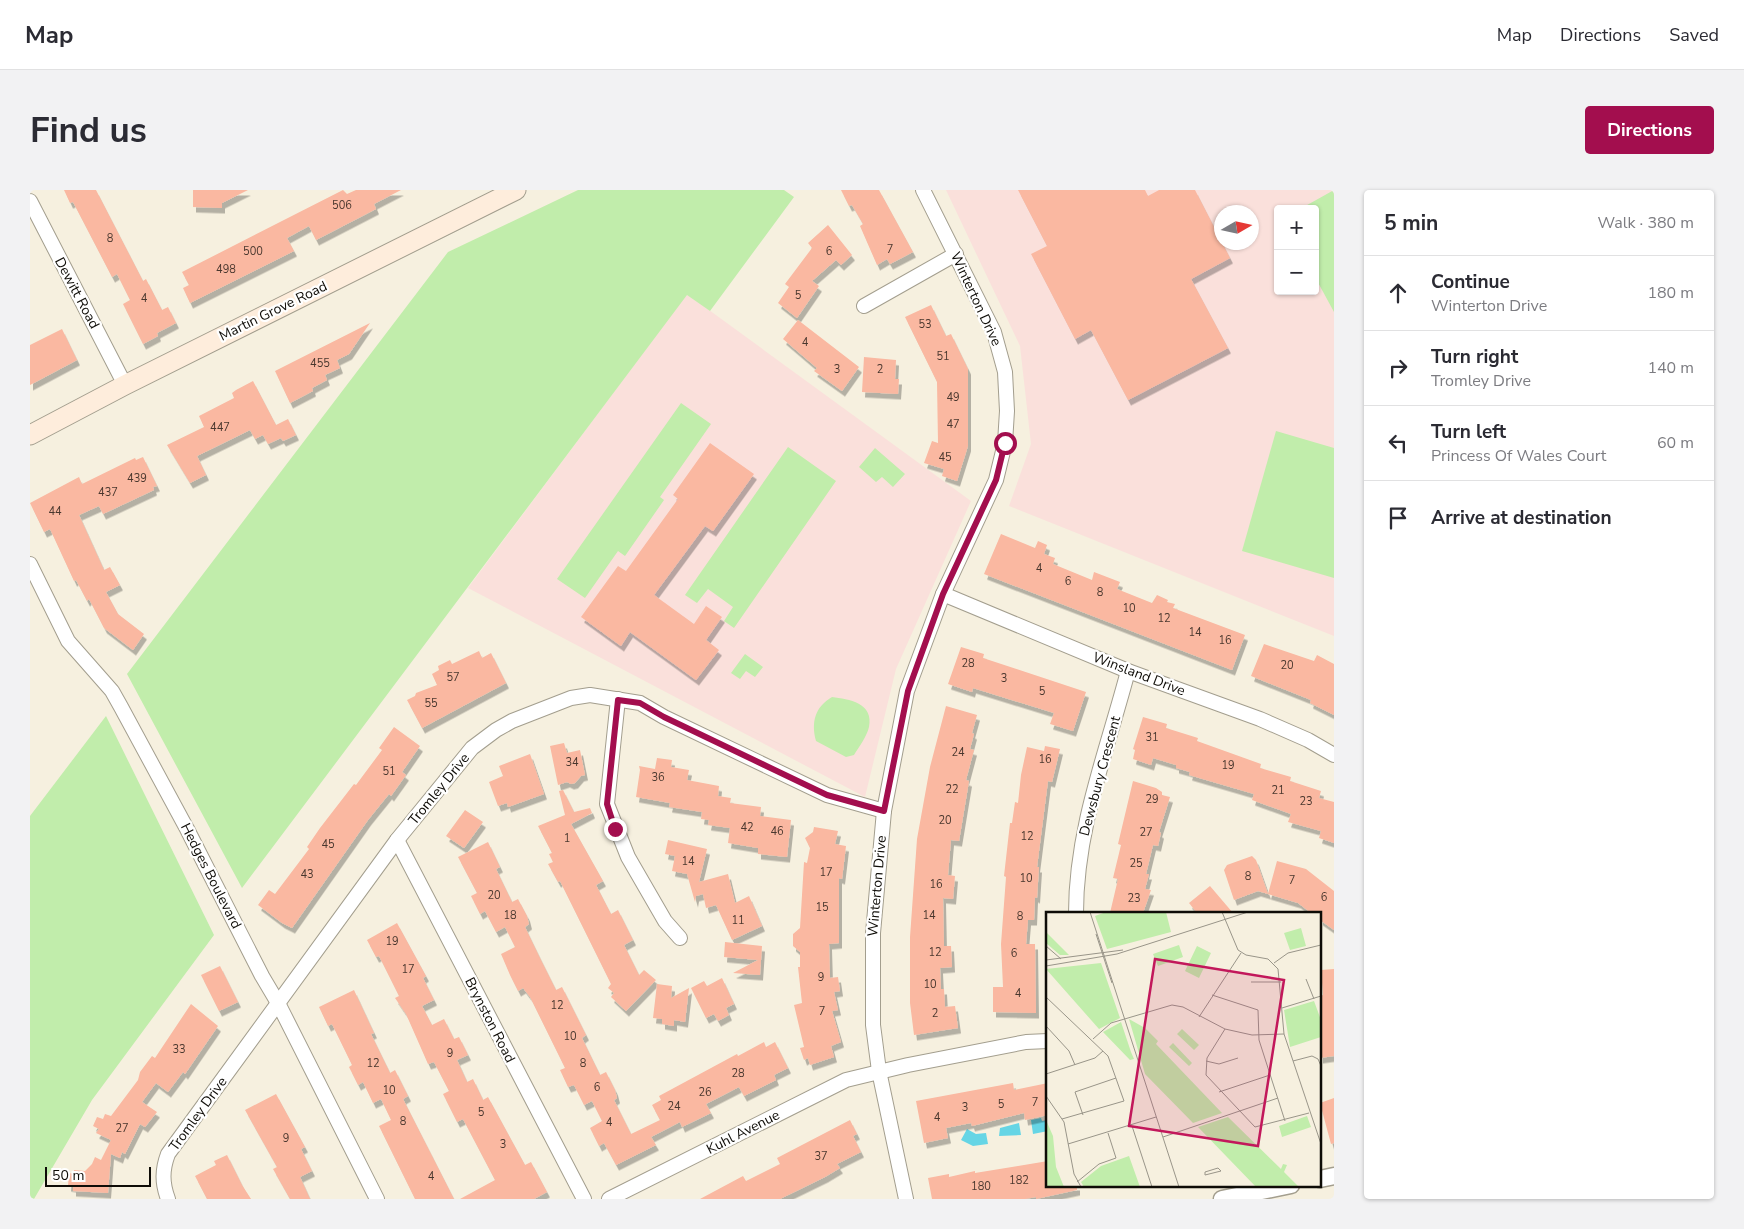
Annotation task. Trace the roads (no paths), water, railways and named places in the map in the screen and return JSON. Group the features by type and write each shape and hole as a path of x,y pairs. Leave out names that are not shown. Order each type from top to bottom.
{"main road":[{"name":"Martin Grove Road","path":"30,435 125,385 516,190"}],"street":[{"name":"Winterton Drive","path":"906,1199 879,1071 873,1025 873,933 884,811 908,691 943,594 996,480 1005,443 1007,410 1005,372 1001,352 986,313 923,190"},
{"name":"Dewitt Road","path":"32,211 125,385"},
{"path":"864,306 956,254"},
{"name":"Hedges Boulevard","path":"30,564 68,641 112,691 278,1003 377,1199"},
{"name":"Winsland Drive","path":"943,594 1128,671 1260,719 1308,740 1334,755"},
{"name":"Dewsbury Crescent","path":"1076,912 1084,829 1102,756 1128,671"},
{"name":"Tromley Drive","path":"168,1199 163,1176 168,1154 397,840 463,758 496,730 571,698 590,695 640,703 664,717 827,795 884,811"},
{"path":"618,700 607,804 628,857 665,921 680,938"},
{"name":"Brynston Road","path":"397,840 584,1199"},
{"path":"879,1071 1026,1042 1046,1041"},
{"name":"Kuhl Avenue","path":"609,1199 846,1080 879,1071"},
{"path":"1222,1199 1286,1186"}],"water":[{"path":"1041,1118 1042,1121 1046,1120 1046,1131 1033,1134 1031,1120"},
{"path":"1019,1123 1021,1135 999,1136 1000,1128"},
{"path":"967,1129 976,1134 986,1133 988,1144 973,1146 961,1140"}]}
